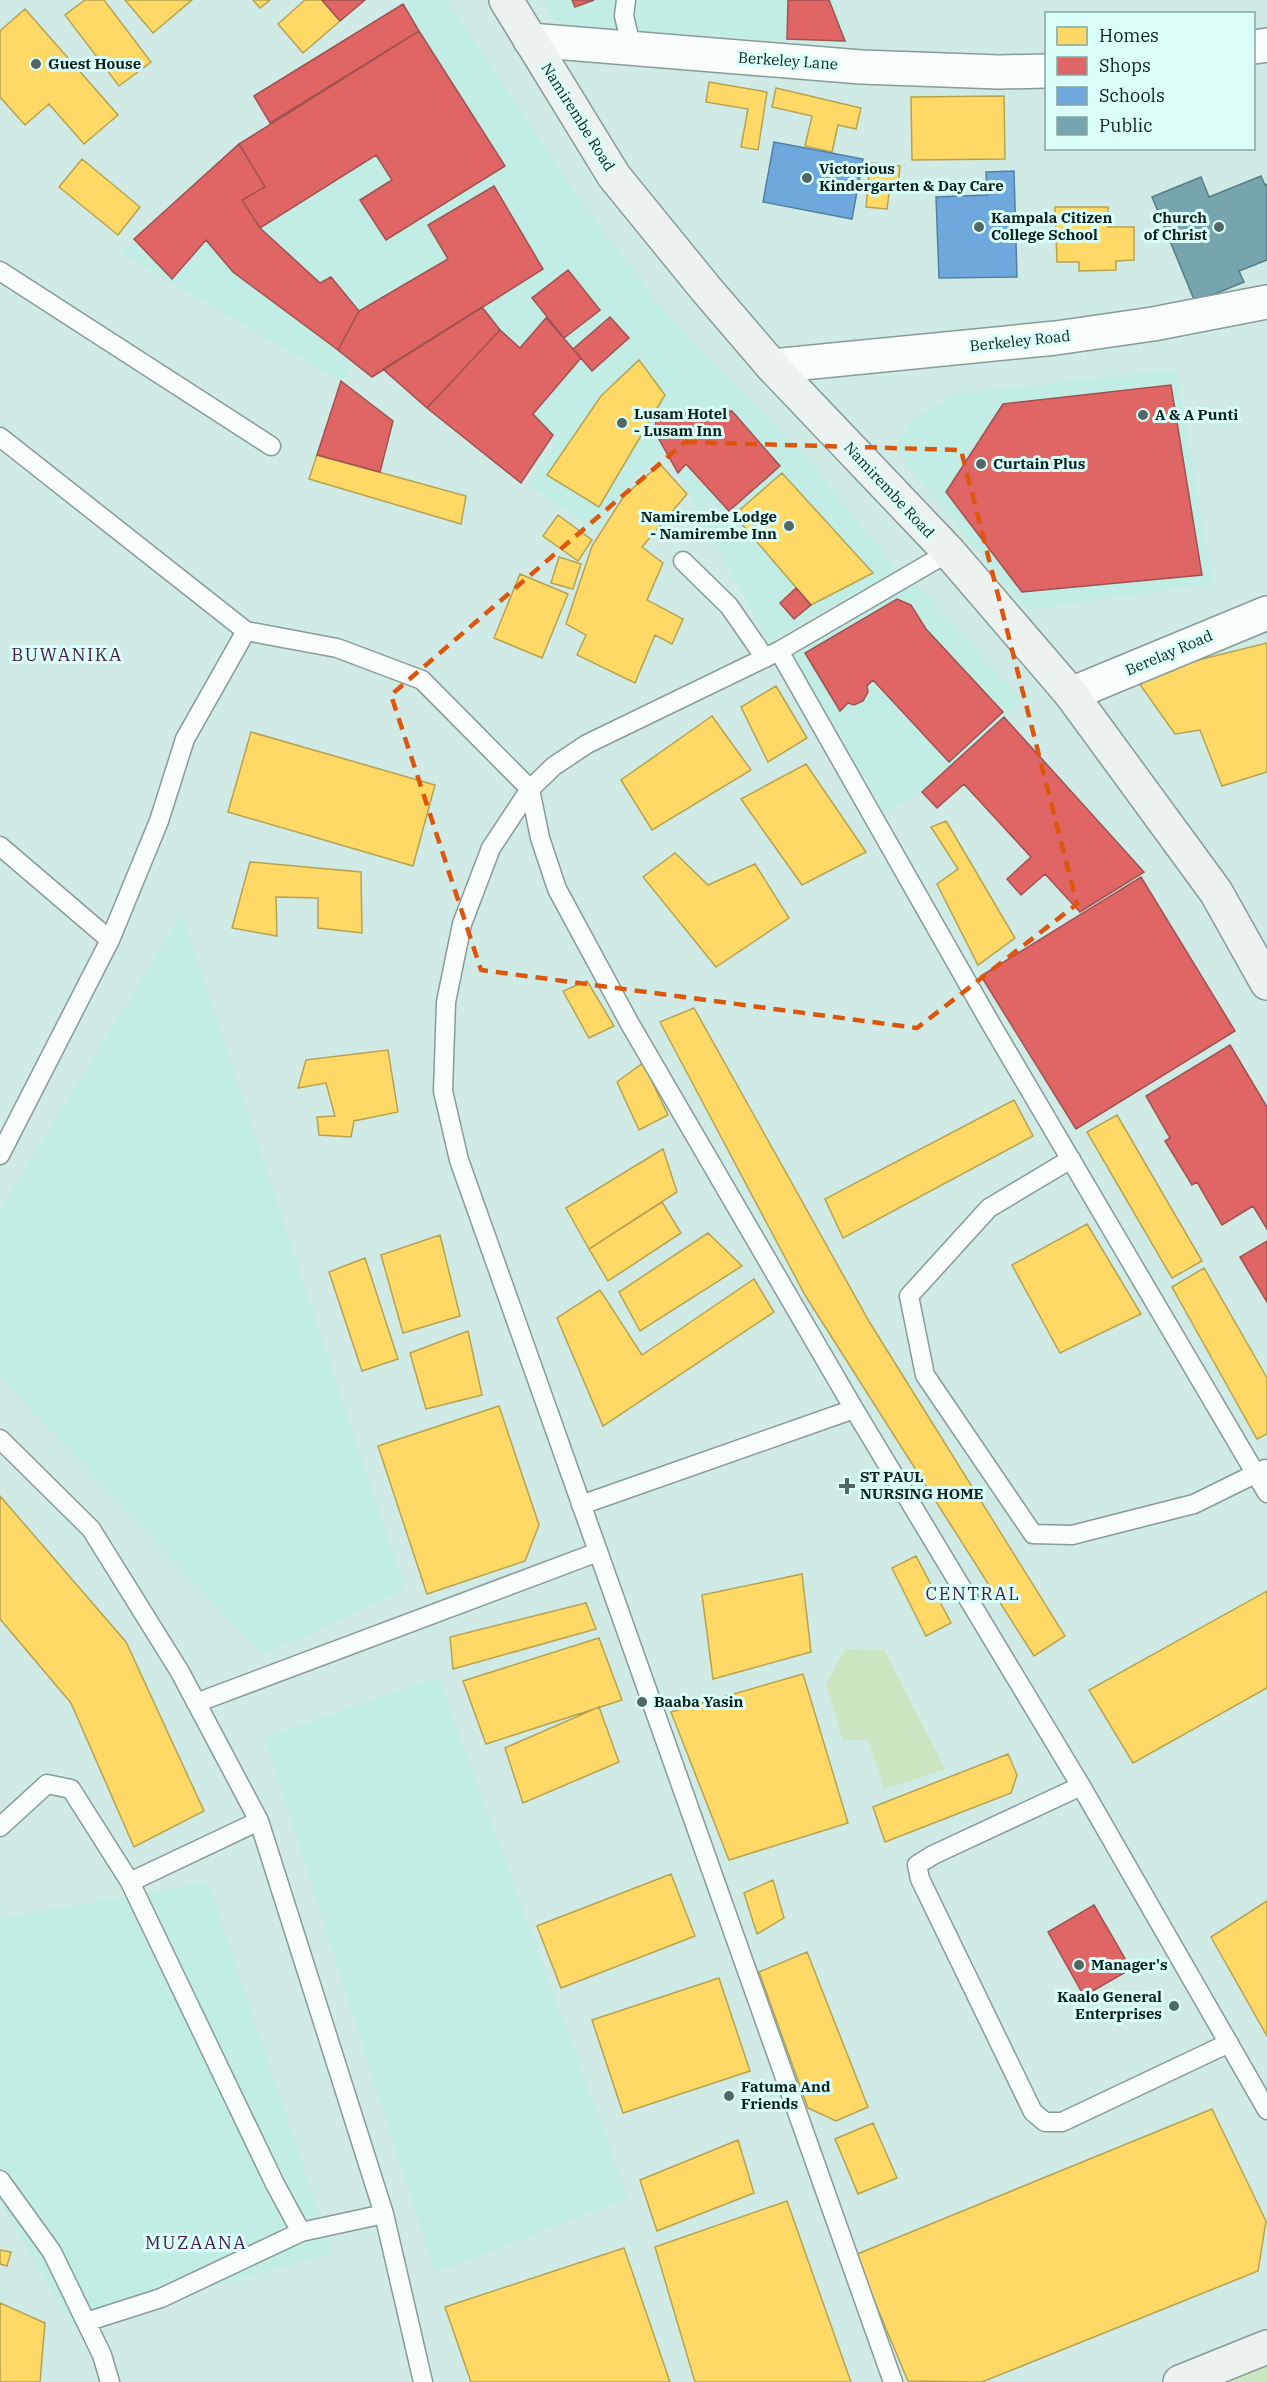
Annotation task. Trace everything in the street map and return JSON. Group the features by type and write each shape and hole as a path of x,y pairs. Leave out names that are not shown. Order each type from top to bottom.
{"main road":[{"name":"Namirembe Road","path":"506,0 615,176 772,366 949,552 1071,694 1216,892 1267,983"},
{"path":"1180,2382 1267,2347"}],"street":[{"name":"Berkeley Lane","path":"530,40 861,67 999,72 1045,71"},
{"name":"Berkeley Road","path":"772,366 1056,338 1153,324 1267,302"},
{"name":"Berelay Road","path":"1071,694 1267,613"}],"lane":[{"path":"626,0 624,16 632,49"},
{"path":"0,271 271,446"},
{"path":"0,437 246,631 337,648 422,680 530,789 540,838 557,889 630,1024 854,1409 1081,1786 1267,2110"},
{"path":"893,2382 459,1160 443,1091 446,1002 462,924 491,848 530,789 554,766 587,744 772,655 949,552"},
{"path":"682,561 729,606 772,655 1071,1159 1262,1472 1267,1493"},
{"path":"0,1155 110,940 159,820 185,739 246,631"},
{"path":"0,846 110,940"},
{"path":"1071,1159 989,1208 909,1296 925,1375 1033,1534 1072,1535 1194,1504 1262,1472"},
{"path":"581,1505 854,1409"},
{"path":"0,1439 91,1529 123,1578 196,1703 259,1821 384,2214 423,2382"},
{"path":"196,1703 598,1552"},
{"path":"0,1827 47,1784 71,1789 130,1882 275,2184 301,2232"},
{"path":"1081,1786 933,1855 917,1866 920,1879 1033,2112 1045,2122 1062,2122 1229,2043"},
{"path":"130,1882 259,1821"},
{"path":"0,2180 52,2252 102,2355 110,2382"},
{"path":"86,2322 161,2298 301,2232 384,2214"}],"highlighted area":[{"path":"685,442 961,450 1077,904 917,1028 481,970 391,695"}],"shaded area":[{"path":"408,0 447,0 578,196 668,315 811,463 897,570 768,641 665,450 623,491 597,531 527,484 583,403 521,483 383,370 372,377 354,363 341,381 121,253 239,144 270,123 254,96"},
{"path":"542,0 833,0 850,44 575,27 552,19"},
{"path":"1176,370 1213,583 1026,610 895,449 913,420 955,394"},
{"path":"915,583 1022,700 929,786 885,813 793,655"},
{"path":"182,914 405,1589 263,1655 0,1377 0,1210"},
{"path":"845,1649 884,1650 945,1769 884,1789 868,1740 843,1740 826,1685"},
{"path":"438,1677 628,2197 435,2273 265,1738"},
{"path":"208,1882 332,2253 72,2325 0,2201 0,1919"},
{"path":"1267,2366 1267,2382 1228,2382"}],"building: Homes":[{"path":"85,0 104,0 151,62 119,86 65,15"},
{"path":"125,0 192,0 153,33"},
{"path":"253,0 270,0 260,8"},
{"path":"305,0 322,0 340,21 303,53 278,24"},
{"name":"Guest House","path":"25,9 118,115 84,144 49,104 25,125 0,97 0,31"},
{"path":"709,82 767,92 758,150 741,147 748,109 706,102"},
{"path":"776,88 861,108 856,129 838,125 832,152 805,146 812,116 772,107"},
{"path":"1004,96 1005,159 912,160 911,97"},
{"path":"82,159 140,207 118,235 59,187"},
{"path":"870,163 900,166 898,186 890,185 887,209 866,207"},
{"path":"1055,207 1108,207 1108,227 1134,227 1134,260 1116,261 1116,270 1079,271 1079,262 1057,262"},
{"path":"639,360 665,395 599,507 547,475 601,396"},
{"path":"317,455 466,496 461,524 309,479"},
{"path":"660,464 687,494 642,547 663,563 647,600 683,619 672,644 655,635 635,683 577,655 586,635 566,624 592,546 624,496"},
{"path":"782,473 873,573 811,605 734,515"},
{"path":"558,515 592,540 578,561 543,536"},
{"path":"559,557 581,564 573,589 551,583"},
{"path":"520,574 568,594 542,658 494,638"},
{"path":"1267,643 1267,772 1222,786 1200,730 1175,734 1134,676"},
{"path":"776,686 807,738 768,762 741,707"},
{"path":"712,716 751,770 652,830 621,780"},
{"path":"251,732 435,785 413,866 228,812"},
{"path":"806,764 866,852 802,885 741,799"},
{"path":"946,821 1015,938 978,965 937,884 958,869 931,827"},
{"path":"675,853 708,885 755,864 789,918 716,967 643,877"},
{"path":"250,862 361,872 362,933 318,928 318,898 276,897 277,936 232,928"},
{"path":"587,981 614,1026 589,1038 563,991"},
{"path":"694,1008 870,1323 1065,1636 1034,1656 805,1295 660,1022"},
{"path":"388,1050 398,1112 354,1121 351,1137 319,1135 317,1117 335,1116 326,1083 298,1088 306,1060"},
{"path":"643,1063 668,1115 639,1130 617,1082"},
{"path":"1014,1100 1033,1136 843,1238 825,1199"},
{"path":"1117,1115 1202,1261 1172,1278 1087,1132"},
{"path":"663,1149 677,1192 589,1249 566,1208"},
{"path":"662,1202 681,1233 608,1281 589,1249"},
{"path":"1087,1224 1141,1314 1060,1353 1012,1265"},
{"path":"708,1233 742,1266 640,1331 619,1292"},
{"path":"440,1235 460,1316 403,1333 381,1255"},
{"path":"365,1258 398,1359 362,1371 329,1272"},
{"path":"1204,1268 1267,1378 1267,1434 1257,1439 1172,1287"},
{"path":"754,1279 774,1312 603,1426 557,1318 600,1290 642,1355"},
{"path":"468,1331 482,1395 426,1409 410,1353"},
{"path":"499,1406 539,1525 525,1561 427,1594 378,1446"},
{"path":"0,1496 126,1642 204,1811 134,1847 71,1703 0,1619"},
{"path":"916,1556 951,1623 926,1636 892,1568"},
{"path":"802,1574 811,1652 713,1679 702,1595"},
{"path":"1267,1591 1267,1688 1133,1763 1089,1690"},
{"path":"586,1603 596,1629 453,1669 450,1637"},
{"path":"599,1638 622,1700 486,1744 463,1681"},
{"path":"803,1674 848,1823 729,1860 671,1712"},
{"path":"599,1707 619,1762 523,1803 505,1748"},
{"path":"1008,1754 1017,1775 1011,1793 885,1842 873,1807"},
{"path":"671,1874 695,1936 561,1988 537,1926"},
{"path":"773,1880 784,1918 757,1934 744,1893"},
{"path":"1267,1901 1267,2036 1211,1937"},
{"path":"807,1952 868,2107 836,2121 808,2108 759,1972"},
{"path":"719,1978 750,2071 623,2113 592,2020"},
{"path":"1212,2109 1266,2221 1258,2271 982,2382 908,2381 855,2255"},
{"path":"873,2123 897,2178 858,2194 835,2139"},
{"path":"738,2140 754,2193 657,2231 640,2180"},
{"path":"787,2201 851,2382 695,2382 655,2247"},
{"path":"624,2248 670,2382 471,2382 445,2307"},
{"path":"0,2250 11,2252 7,2266 0,2264"},
{"path":"0,2303 45,2323 40,2382 0,2382"}],"building: Shops":[{"path":"322,0 365,0 340,21"},
{"path":"572,0 594,0 575,7"},
{"path":"788,0 829,0 845,41 787,39"},
{"path":"403,4 419,31 270,123 254,96"},
{"path":"419,31 505,166 386,240 360,200 392,180 376,155 260,228 242,200 265,187 239,144"},
{"path":"239,144 265,187 242,200 260,228 320,283 331,277 359,311 338,350 233,272 206,240 172,279 134,239"},
{"path":"494,186 543,269 372,377 338,350 359,311 448,259 428,225"},
{"path":"568,270 600,310 564,338 532,298"},
{"path":"482,307 500,330 427,408 383,369"},
{"path":"610,317 629,338 592,371 573,349"},
{"path":"546,318 581,358 533,414 553,435 521,483 427,408 500,330 520,348"},
{"path":"341,381 393,421 380,472 317,455"},
{"path":"1171,385 1202,575 1022,592 946,492 1003,404"},
{"path":"657,410 732,411 780,466 729,511 686,464 678,473 655,432"},
{"path":"796,588 811,605 794,619 780,603"},
{"path":"897,599 911,605 926,629 1003,712 949,762 873,680 867,686 868,692 863,701 854,705 848,703 840,711 805,653"},
{"path":"1004,717 1144,872 1080,912 1045,874 1021,895 1007,879 1031,857 964,784 937,808 922,792"},
{"path":"1141,877 1235,1031 1076,1129 981,976"},
{"path":"1230,1045 1267,1107 1267,1229 1253,1206 1222,1225 1197,1182 1192,1185 1165,1141 1170,1138 1146,1096"},
{"path":"1267,1241 1267,1302 1240,1257"},
{"path":"1094,1905 1131,1969 1084,1996 1048,1932"}],"building: Schools":[{"path":"774,142 863,159 852,219 763,202"},
{"path":"1014,171 1017,277 939,278 936,197 987,195 986,172"}],"building: Public":[{"path":"1261,176 1265,185 1267,184 1267,260 1239,271 1244,282 1195,302 1152,197 1201,177 1209,197"}],"place":[{"name":"Guest House","path":"36,64"},
{"name":"Victorious Kindergarten & Day Care","path":"807,178"},
{"name":"Kampala Citizen College School","path":"979,227"},
{"name":"Church of Christ","path":"1219,227"},
{"name":"A & A Punti","path":"1143,415"},
{"name":"Lusam Hotel - Lusam Inn","path":"622,423"},
{"name":"Curtain Plus","path":"981,464"},
{"name":"Namirembe Lodge - Namirembe Inn","path":"789,526"},
{"name":"ST PAUL NURSING HOME","path":"847,1486"},
{"name":"Baaba Yasin","path":"642,1702"},
{"name":"Manager's","path":"1079,1965"},
{"name":"Kaalo General Enterprises","path":"1174,2006"},
{"name":"Fatuma And Friends","path":"729,2096"}],"district":[{"name":"BUWANIKA","path":"67,655"},
{"name":"CENTRAL","path":"973,1594"},
{"name":"MUZAANA","path":"196,2243"}]}
